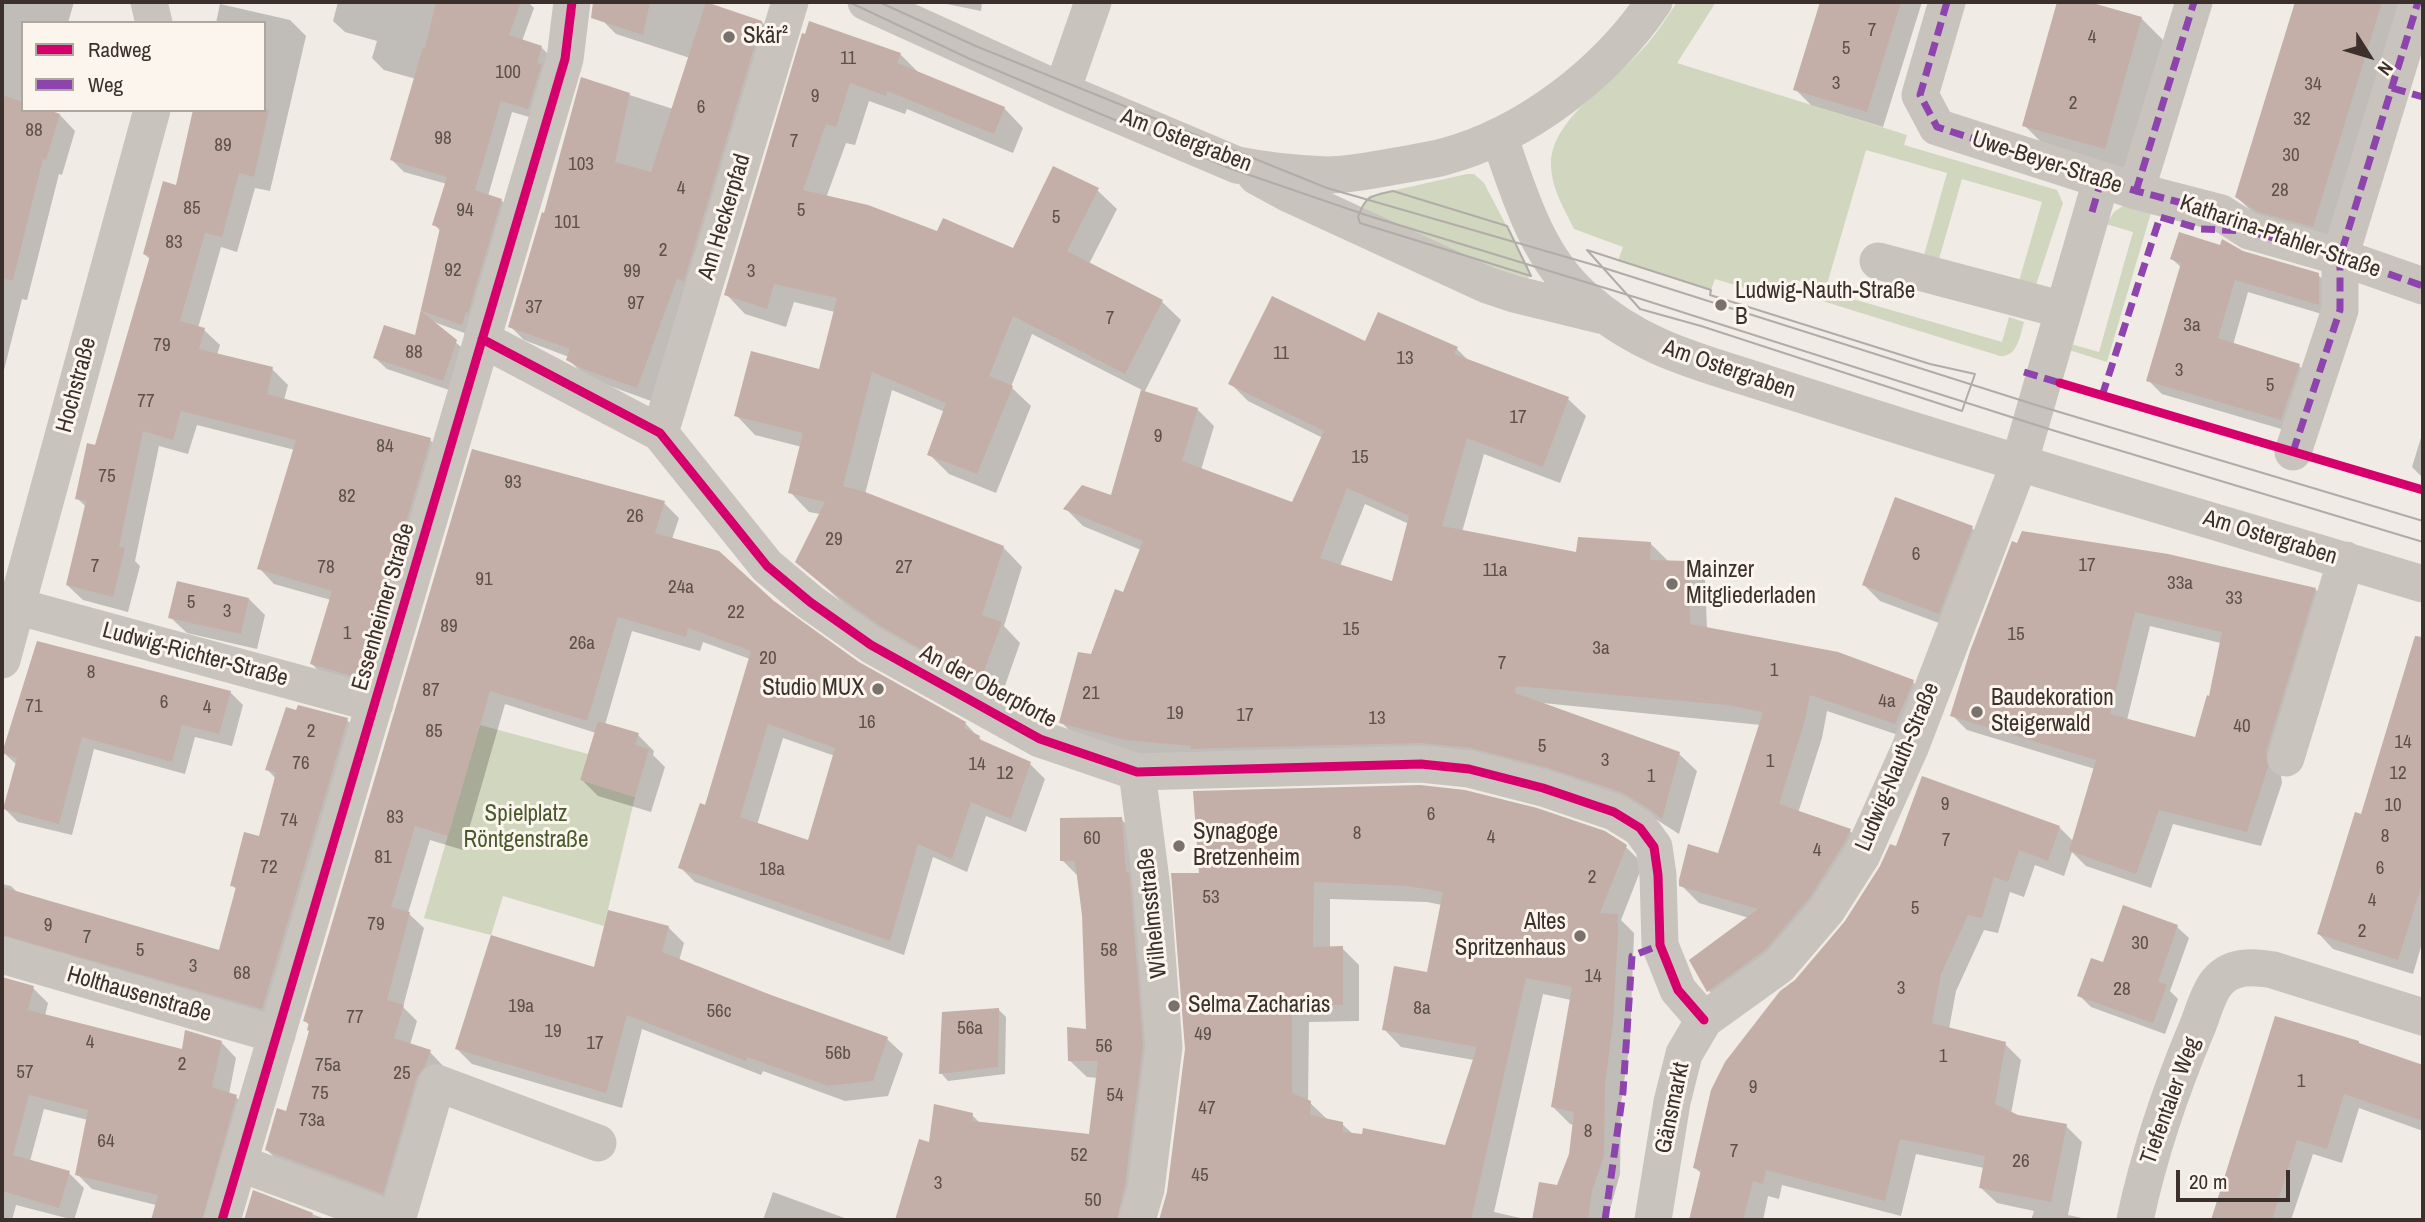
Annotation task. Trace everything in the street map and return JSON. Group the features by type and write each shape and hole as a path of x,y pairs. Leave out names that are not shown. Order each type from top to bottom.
{"street":[{"path":"149,2 154,21"},
{"name":"Essenheimer Straße","path":"222,1220 565,59 572,2"},
{"name":"Am Heckerpfad","path":"660,433 790,2"},
{"name":"Am Ostergraben","path":"866,2 1062,91 1237,165 1290,173 1356,173 1443,157 1499,136 1527,216 1544,250 1562,275 1608,317 1672,354 2019,464 2423,584"},
{"path":"1062,91 1093,2"},
{"path":"1499,136 1542,111 1585,78 1616,50 1654,2"},
{"name":"Uwe-Beyer-Straße","path":"1947,2 1920,95 1937,127 2136,191 2194,2"},
{"path":"2293,452 2340,310 2340,257 2418,2"},
{"name":"Hochstraße","path":"2,660 151,112"},
{"path":"1237,165 1289,194 1487,285 1608,317"},
{"path":"2019,464 2101,181"},
{"name":"Katharina-Pfahler-Straße","path":"2136,191 2221,213 2249,231 2340,257 2423,286"},
{"path":"1878,261 2063,310"},
{"name":"An der Oberpforte","path":"482,339 660,433 767,566 810,602 871,646 1040,739 1137,772 1421,764 1469,769 1544,788 1614,812 1640,828 1654,847 1658,875 1660,945 1678,990 1704,1020"},
{"name":"Ludwig-Nauth-Straße","path":"1704,1020 1779,965 1827,910 1862,855 1910,748 2019,464"},
{"path":"2286,758 2346,561"},
{"name":"Ludwig-Richter-Straße","path":"16,606 375,704"},
{"name":"Wilhelmsstraße","path":"1137,772 1152,888 1164,1046 1146,1189 1137,1220"},
{"name":"Holthausenstraße","path":"2,955 277,1035"},
{"name":"Tiefentaler Weg","path":"2135,1220 2145,1174 2171,1091 2215,985 2231,972 2250,965 2273,970 2423,1017"},
{"name":"Gänsmarkt","path":"1653,1220 1672,1102 1684,1054 1704,1020"},
{"path":"239,1163 395,1220 437,1083 598,1143"}],"green space":[{"path":"1677,2 1716,2 1677,63 1907,135 1904,145 2057,190 2063,203 2034,291 2019,281 2042,202 1962,179 1939,259 1924,255 1947,173 1866,150 1825,291 2002,342 2009,317 2024,322 2011,353 2000,356 1816,299 1809,291 1808,284 1796,280 1788,301 1715,279 1711,290 1618,261 1623,247 1574,229 1553,181 1551,164 1560,133 1583,105 1647,44"},
{"path":"1474,174 1484,183 1530,271 1527,284 1358,217 1369,196"},
{"path":"2126,204 2153,206 2107,362 2069,350 2071,344 2099,352 2133,232 2106,224 2114,212"},
{"name":"Spielplatz Röntgenstraße","path":"480,725 588,754 580,780 635,797 604,926 503,896 491,935 424,918"}],"building":[{"path":"436,2 521,2 509,35 542,46 537,63 542,64 528,109 501,101 475,190 502,199 468,313 466,312 462,325 421,311 457,340 443,381 373,358 384,325 415,335 440,228 432,225 447,177 390,160 423,47 425,48"},
{"path":"593,2 650,2 643,35 591,18"},
{"path":"706,2 762,21 684,281 677,279 637,388 583,369 566,360 570,349 508,327 542,212 544,213 581,77 630,93 615,162 651,172"},
{"path":"1820,2 1901,2 1867,112 1793,90"},
{"path":"2057,2 2089,2 2142,17 2105,149 2022,126"},
{"path":"2295,2 2382,2 2313,227 2258,212 2235,197"},
{"path":"809,21 901,53 897,63 1005,107 994,134 887,91 886,96 850,83 836,127 826,124 803,190 868,205 937,231 943,218 1013,248 1053,166 1099,188 1067,251 1163,300 1125,374 1013,316 989,376 1013,386 977,474 927,455 946,403 872,372 843,486 1004,546 982,615 1002,622 980,682 882,627 795,562 825,502 788,493 803,433 734,416 751,351 819,369 837,298 774,284 767,309 724,295 802,33 805,34"},
{"path":"2,95 21,101 21,112 60,114 46,160 43,159 13,280 2,279"},
{"path":"269,110 254,177 239,173 222,237 205,233 180,321 205,328 199,349 273,367 267,394 431,438 360,678 310,664 332,591 257,569 296,440 181,411 173,440 143,431 119,547 125,548 113,597 66,585 86,501 75,499 87,443 95,445 150,256 143,254 163,181 176,185 193,112"},
{"path":"2179,232 2220,245 2222,239 2243,251 2319,273 2319,305 2235,280 2218,338 2300,364 2281,420 2146,381 2181,263 2170,259"},
{"path":"1272,296 1365,341 1378,312 1458,347 1454,354 1569,397 1543,467 1467,438 1442,526 1576,552 1578,537 1651,542 1650,560 1689,561 1690,624 1838,652 1914,680 1895,724 1810,695 1779,804 1851,829 1810,897 1765,950 1707,992 1689,960 1758,909 1679,886 1688,844 1718,853 1763,712 1727,705 1516,686 1515,693 1680,752 1662,819 1621,792 1548,768 1471,748 1420,743 1191,749 1191,746 1125,740 1059,723 1078,652 1091,654 1115,589 1123,592 1143,541 1063,509 1082,485 1111,495 1141,390 1198,408 1182,461 1292,502 1324,431 1228,384","holes":["1347,488 1409,516 1392,581 1320,558"]},
{"path":"472,449 665,501 655,533 719,551 774,601 859,662 966,722 964,728 980,736 979,739 1031,762 1011,819 971,802 952,859 918,844 890,941 678,868 700,803 705,805 751,651 688,628 686,637 618,617 587,721 490,691 448,836 415,826 391,907 410,912 387,1000 404,1005 394,1038 431,1050 417,1077 383,1194 265,1150 277,1108 286,1111 309,1031 309,1023 303,1021","holes":["768,724 835,748 808,840 740,817"]},
{"path":"1895,497 1973,526 1939,614 1862,585"},
{"path":"2022,531 2168,554 2316,588 2266,752 2268,767 2247,832 2159,810 2136,874 2069,851 2096,760 1950,716 1970,651 2012,541 2017,543","holes":["2135,612 2222,632 2209,696 2207,695 2195,737 2110,714"]},
{"path":"177,581 249,598 241,634 168,618"},
{"path":"2415,636 2423,637 2423,881 2398,960 2317,934 2355,812 2361,814"},
{"path":"37,641 231,691 219,734 182,725 172,762 82,737 59,824 3,809 17,758 2,753"},
{"path":"298,705 348,718 262,1009 2,935 2,887 219,950 236,887 230,886 244,832 259,836 276,773 265,770 286,707 296,710"},
{"path":"598,721 639,733 635,745 649,749 635,797 580,780"},
{"path":"1922,776 2060,826 2048,861 2019,850 2008,882 1994,877 1982,918 1968,915 1941,974 1932,1023 2006,1042 1995,1104 2018,1115 2067,1124 2051,1202 1979,1188 1985,1156 1900,1139 1885,1201 1766,1170 1763,1184 1753,1181 1743,1220 1689,1220 1701,1170 1693,1168 1711,1090 1725,1062 1780,991 1795,980 1845,921 1880,866 1890,844 1896,846"},
{"path":"1420,785 1465,790 1537,808 1605,831 1627,845 1600,913 1618,914 1618,933 1613,1023 1605,1085 1604,1156 1592,1191 1588,1220 1532,1220 1539,1182 1557,1185 1569,1154 1574,1112 1551,1107 1572,987 1526,978 1471,1220 1159,1220 1167,1192 1185,1049 1171,873 1199,873 1193,791","holes":["1314,882 1408,886 1443,892 1427,972 1394,966 1382,1030 1477,1047 1445,1145 1363,1128 1362,1134 1343,1132 1343,1122 1310,1115 1311,1101 1292,1093 1292,1005 1343,1005 1343,946 1313,947"]},
{"path":"1122,817 1126,872 1129,872 1131,890 1143,1046 1125,1185 1117,1220 895,1220 919,1139 929,1142 934,1104 973,1113 972,1121 1089,1134 1098,1061 1068,1061 1067,1027 1086,1029 1082,915 1075,861 1060,861 1060,818"},
{"path":"2123,905 2178,925 2158,982 2167,985 2153,1023 2077,996 2091,958 2103,962"},
{"path":"608,910 669,926 662,952 888,1037 873,1081 828,1086 747,1057 746,1061 627,1015 606,1093 455,1049 491,935 594,967"},
{"path":"2,977 34,986 28,1010 182,1049 185,1030 222,1041 212,1087 237,1095 202,1220 151,1220 158,1195 75,1175 88,1110 29,1095 13,1155 70,1171 59,1208 2,1191"},
{"path":"999,1008 998,1067 939,1074 942,1012"},
{"path":"2275,1016 2359,1041 2423,1065 2423,1121 2344,1094 2327,1149 2297,1140 2272,1220 2211,1220"},
{"path":"253,1190 313,1213 310,1220 244,1220"}],"tram line":[{"path":"849,2 970,59 1229,168 1366,215 2052,430 2423,542"},
{"path":"879,2 978,47 1327,188 1601,267 2036,405 2423,521"},
{"path":"1393,191 1507,226 1531,276 1360,223 1358,217 1367,200 1393,191"},
{"path":"1587,250 1711,290 1710,295 1930,364 1975,374 1962,411 1701,326 1640,309 1587,250"}],"marked path":[{"path":"1947,2 1920,95 1937,127 2136,191 2221,213 2249,231 2340,257 2423,286"},
{"path":"2136,191 2194,2"},
{"path":"2293,452 2340,310 2340,257 2418,2"},
{"path":"2392,88 2423,97"},
{"path":"2092,212 2101,181"},
{"path":"2102,396 2160,217 2201,229 2247,231"},
{"path":"2024,372 2064,384"},
{"path":"1605,1220 1623,1092 1632,956 1660,945"}],"cycle path":[{"path":"222,1220 565,59 572,2"},
{"path":"482,339 660,433 767,566 810,602 871,645 1040,739 1137,772 1421,764 1469,769 1543,788 1614,812 1640,828 1654,847 1658,875 1660,945 1678,990 1704,1020"},
{"path":"2060,383 2423,490"}],"place":[{"name":"Skär²","path":"729,37"},
{"name":"Ludwig-Nauth-Straße B","path":"1721,305"},
{"name":"Mainzer Mitgliederladen","path":"1672,584"},
{"name":"Studio MUX","path":"878,689"},
{"name":"Baudekoration Steigerwald","path":"1977,712"},
{"name":"Synagoge Bretzenheim","path":"1179,846"},
{"name":"Altes Spritzenhaus","path":"1580,936"},
{"name":"Selma Zacharias","path":"1174,1006"}]}
